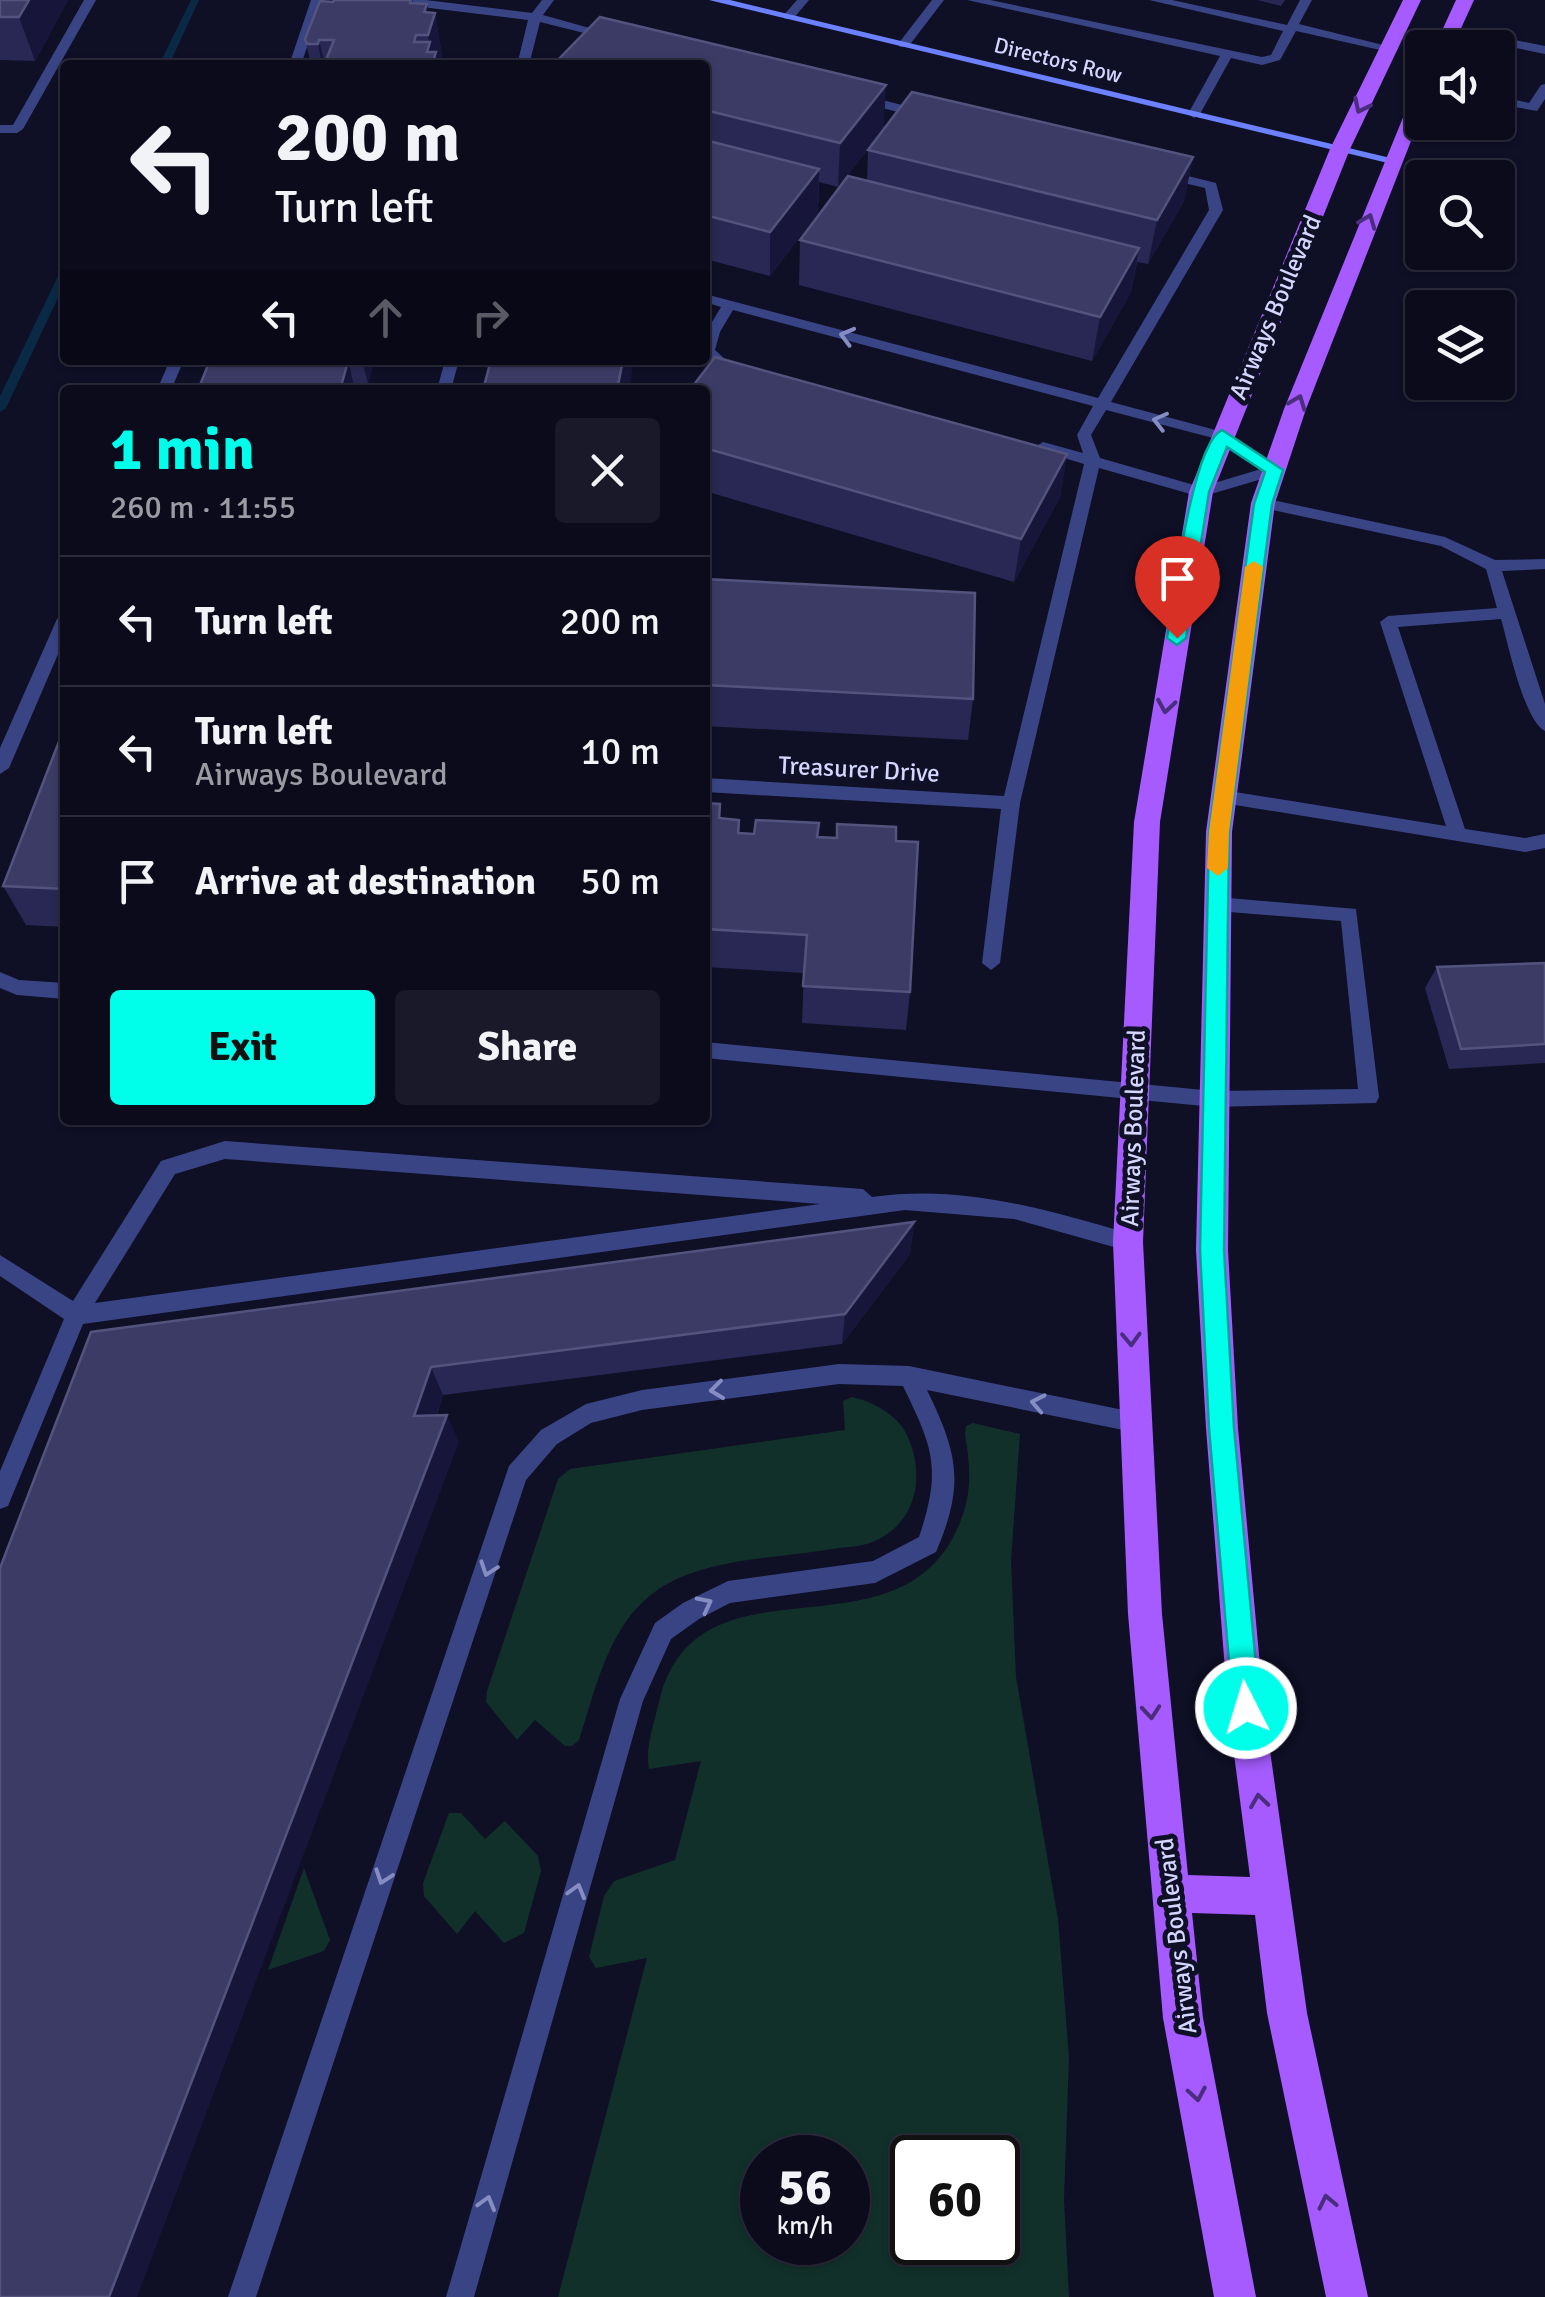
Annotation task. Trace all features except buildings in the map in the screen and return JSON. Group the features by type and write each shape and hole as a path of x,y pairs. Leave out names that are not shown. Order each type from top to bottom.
{"main road":[{"name":"Airways Boulevard","path":"1235,2297 1183,2018 1151,1706 1133,1422 1128,1242 1147,822 1201,492 1340,149 1412,0"},
{"path":"1451,30 1465,0"},
{"path":"1347,2297 1287,2013 1246,1708 1222,1428 1212,1250 1217,904 1223,797 1263,504 1405,131"},
{"path":"1170,1894 1272,1897"}],"street":[{"path":"0,129 17,129 90,0"},
{"path":"297,60 316,0"},
{"path":"397,0 535,17 632,41"},
{"path":"524,60 535,17 548,0"},
{"name":"Directors Row","path":"714,0 1392,160"},
{"path":"789,16 803,0"},
{"path":"904,44 938,0"},
{"path":"974,0 1270,61 1276,58 1306,0"},
{"path":"1155,0 1389,48"},
{"path":"1515,47 1545,50"},
{"path":"1194,114 1227,54"},
{"path":"1515,104 1534,108 1545,88"},
{"path":"844,94 940,118"},
{"path":"991,962 1011,803 1092,460 1084,436 1216,210 1211,186 1153,172"},
{"path":"710,299 1222,436 1274,470"},
{"path":"710,341 730,304"},
{"path":"710,352 721,362 758,372"},
{"path":"1018,441 1201,492 1274,470"},
{"path":"1263,504 1445,542 1493,566 1545,564"},
{"path":"1493,566 1545,725"},
{"path":"1458,834 1388,622 1507,614"},
{"path":"0,768 60,630"},
{"name":"Treasurer Drive","path":"710,785 1011,803"},
{"path":"1223,797 1525,845 1545,842"},
{"path":"710,1050 1214,1100 1369,1098 1350,914 1217,904"},
{"path":"0,980 17,987 60,991"},
{"path":"0,1498 76,1315 168,1167 225,1150 1014,1210 1128,1242"},
{"path":"0,1264 76,1315 905,1201"},
{"path":"242,2297 517,1474 549,1438 586,1414 642,1400 839,1374 909,1376 1133,1422"},
{"path":"460,2297 632,1699 663,1631 728,1592 875,1572 928,1544 946,1496 946,1452 909,1376"}],"green space":[{"path":"852,1397 891,1415 903,1428 913,1451 913,1498 898,1524 866,1544 726,1564 667,1584 632,1614 619,1632 600,1674 579,1740 565,1746 535,1720 517,1740 486,1702 487,1691 558,1479 570,1469 845,1430 843,1401"},
{"path":"973,1423 1020,1434 1011,1561 1016,1677 1058,1919 1069,2057 1064,2200 1069,2297 558,2297 647,1958 596,1968 589,1957 604,1896 614,1881 675,1860 701,1761 649,1769 649,1744 659,1702 679,1656 711,1629 750,1616 883,1594 922,1575 952,1539 967,1501 969,1463 966,1426"},
{"path":"449,1813 461,1813 485,1839 505,1821 538,1856 541,1871 524,1933 504,1943 475,1911 457,1934 424,1896 423,1883"},
{"path":"304,1868 330,1940 324,1951 268,1970"}],"waterway":[{"path":"166,60 195,0"},
{"path":"0,408 60,282"}],"slow traffic":[{"path":"1218,868 1219,832 1254,567"}],"route":[{"path":"1177,638 1201,492 1222,436 1274,470 1263,504 1219,832 1218,868 1212,1250 1222,1428 1246,1708"}]}
